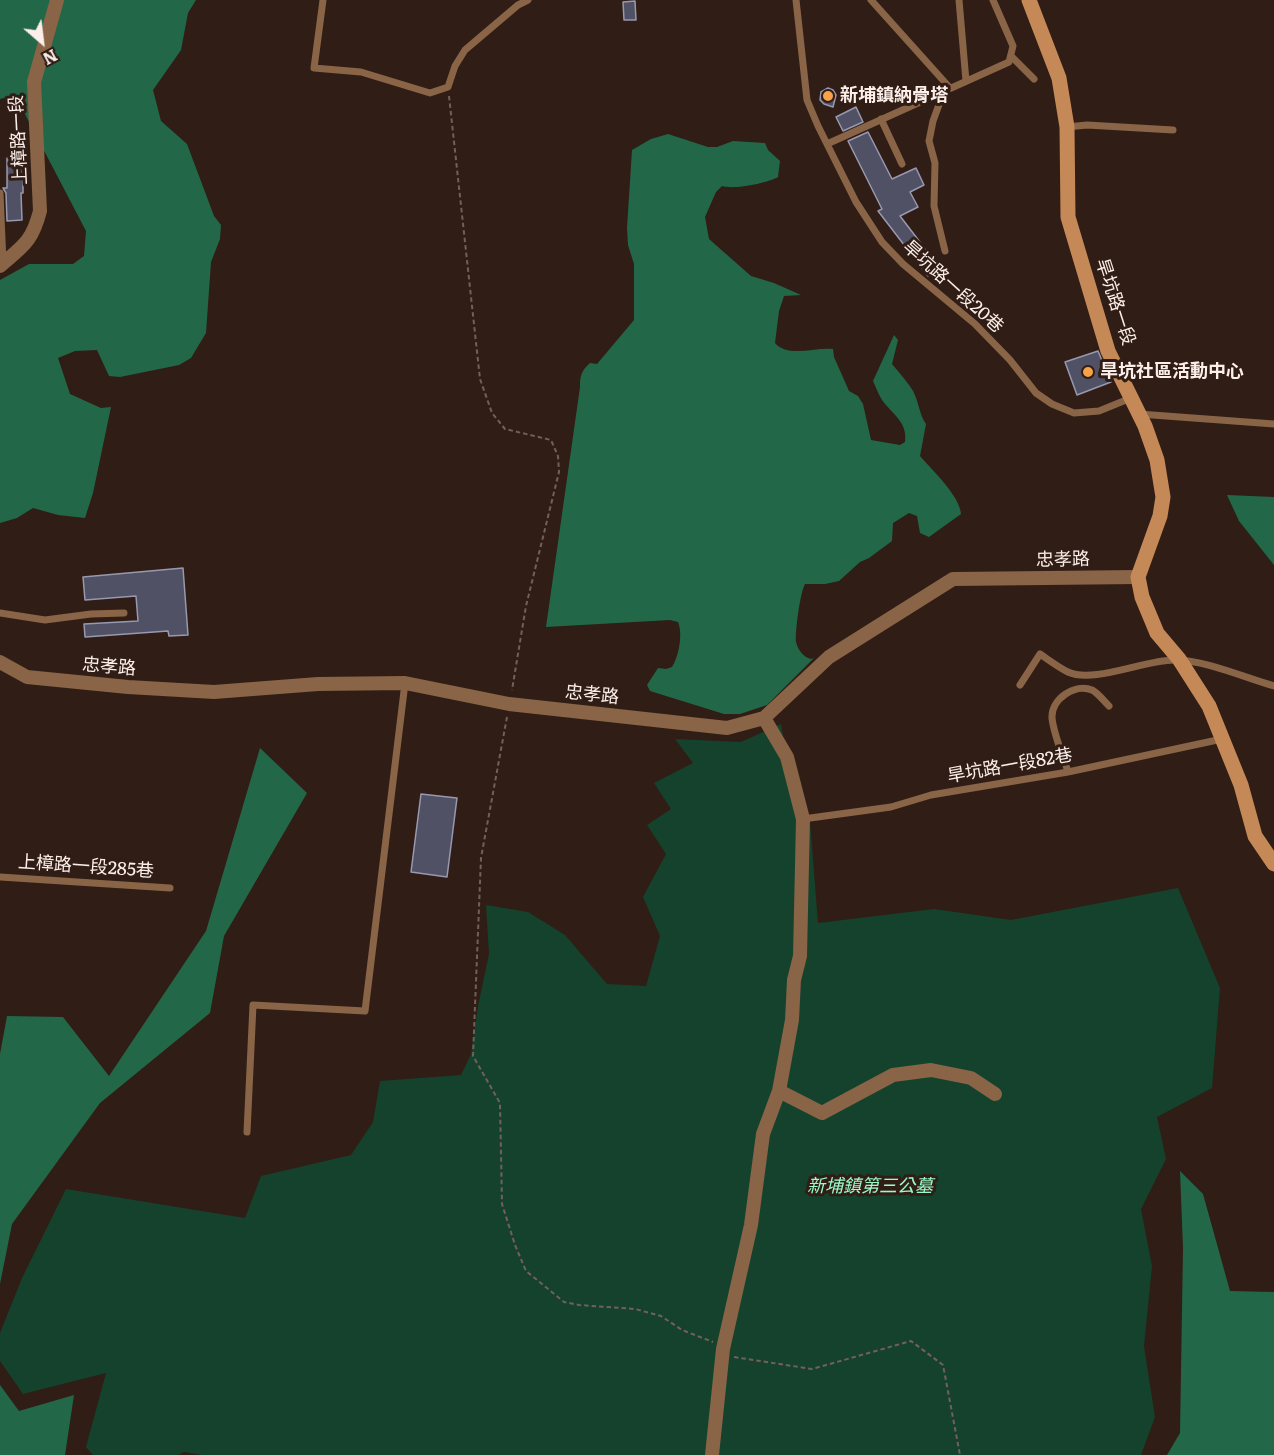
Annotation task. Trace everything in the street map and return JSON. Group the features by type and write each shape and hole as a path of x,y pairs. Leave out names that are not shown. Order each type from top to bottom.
{"street":[{"name":"上樟路一段","path":"1,264 24,246 35,232 40,211 34,82 57,0"},
{"name":"旱坑路一段","path":"1029,0 1059,78 1067,127 1068,217 1108,351 1139,414 1157,460 1162,497 1160,516 1138,577"},
{"name":"忠孝路","path":"0,662 27,677 128,687 214,692 318,684 405,683 509,704 727,728 764,718 829,657 953,579 1138,577"},
{"path":"1138,577 1142,597 1157,633 1179,659 1209,706 1241,785 1255,836 1274,864"},
{"path":"712,1455 723,1349 751,1225 763,1134 779,1091 792,1020 794,980 800,956 803,819 787,757 764,718"},
{"path":"779,1091 822,1113 893,1075 931,1070 971,1078 995,1094"}],"lane":[{"path":"323,0 314,68 361,72 430,93 448,87 455,66 465,50 518,5 528,0"},
{"name":"旱坑路一段20巷","path":"796,0 807,100 856,202 882,242 903,264 975,324 1010,360 1036,393 1052,404 1074,413 1099,411 1131,398"},
{"path":"871,0 947,90"},
{"path":"959,0 966,81"},
{"path":"827,144 1009,62 1013,46 993,0"},
{"path":"1011,56 1034,79"},
{"path":"945,250 934,206 935,163 929,141 933,120 947,90"},
{"path":"881,120 902,164"},
{"path":"1067,127 1087,125 1173,130"},
{"path":"0,193 1,264"},
{"path":"1139,414 1274,424"},
{"path":"0,613 45,620 91,614 124,614"},
{"path":"1020,685 1040,654 1069,673 1085,675 1105,673 1160,660 1179,659 1274,686"},
{"path":"247,1132 253,1005 365,1011 405,683"},
{"path":"1068,772 1052,717 1055,704 1063,695 1080,688 1092,690 1109,706"},
{"name":"旱坑路一段82巷","path":"803,819 891,807 931,795 1068,772 1222,739"},
{"name":"上樟路一段285巷","path":"0,877 170,888"}],"path":[{"path":"448,87 480,379 492,413 505,429 551,440 558,456 559,472 526,606 481,858 473,1056 500,1103 502,1204 515,1245 526,1271 564,1302 635,1309 661,1316 682,1330 709,1339 736,1358 812,1370 911,1341 943,1365 960,1455"}],"green space":[{"path":"0,0 196,0 188,13 181,50 153,90 161,121 187,144 214,216 221,225 220,239 211,262 206,333 191,358 179,365 120,377 109,376 97,350 75,351 58,358 70,394 101,408 111,407 93,493 85,518 58,515 33,508 17,518 0,523 0,280 29,264 73,264 84,256 86,231 15,95 0,99"},
{"path":"668,134 708,147 717,147 733,141 765,143 768,150 780,161 778,177 750,185 722,186 716,192 705,217 709,239 751,276 801,295 784,296 779,311 775,343 794,351 833,349 834,357 849,391 858,396 863,404 871,440 900,445 905,442 902,424 882,400 873,381 894,335 898,340 892,364 913,391 926,424 920,456 951,491 961,514 929,537 920,533 917,516 909,513 893,523 892,541 860,562 839,581 805,584 798,613 796,642 803,655 814,658 767,705 740,714 724,714 650,691 647,685 658,668 672,667 680,639 678,622 670,620 546,627 581,377 590,363 597,364 634,320 634,264 628,245 627,228 632,150 651,139"},
{"path":"1227,495 1274,497 1274,565 1239,521"},
{"name":"新埔鎮第三公墓","path":"781,724 785,748 810,821 818,923 934,909 1011,920 1178,888 1220,988 1212,1088 1157,1117 1166,1159 1141,1209 1152,1266 1144,1346 1155,1417 1141,1455 202,1455 184,1452 178,1455 93,1455 86,1447 106,1373 23,1394 0,1361 0,1333 22,1278 66,1189 245,1218 261,1176 351,1155 373,1122 380,1081 461,1075 471,1054 489,954 486,905 528,912 565,935 607,984 646,986 660,936 643,897 666,854 647,825 671,809 654,783 693,763 675,739 741,742"},
{"path":"260,748 307,793 224,936 210,1013 100,1103 12,1224 0,1284 0,1054 7,1016 63,1017 109,1076 206,931"},
{"path":"1180,1171 1203,1194 1230,1291 1274,1292 1274,1455 1167,1455 1180,1433 1183,1248"},
{"path":"0,1385 19,1411 74,1395 65,1455 0,1455"}],"building":[{"path":"635,1 636,20 624,20 623,2"},
{"name":"新埔鎮納骨塔","path":"828,88 836,95 833,107 820,100 821,92"},
{"path":"856,107 863,122 843,131 836,117"},
{"path":"868,132 892,179 916,168 924,185 910,192 918,207 900,216 939,267 928,276 878,211 882,209 848,141"},
{"path":"7,158 23,158 22,220 7,221 6,193 3,188 7,188"},
{"name":"旱坑社區活動中心","path":"1098,351 1111,382 1077,395 1065,362"},
{"path":"183,568 188,635 169,636 168,631 85,637 84,624 138,621 136,596 85,600 83,577"},
{"path":"421,794 457,798 447,877 411,872"}],"place":[{"name":"新埔鎮納骨塔","path":"828,96"},
{"name":"旱坑社區活動中心","path":"1088,372"}]}
